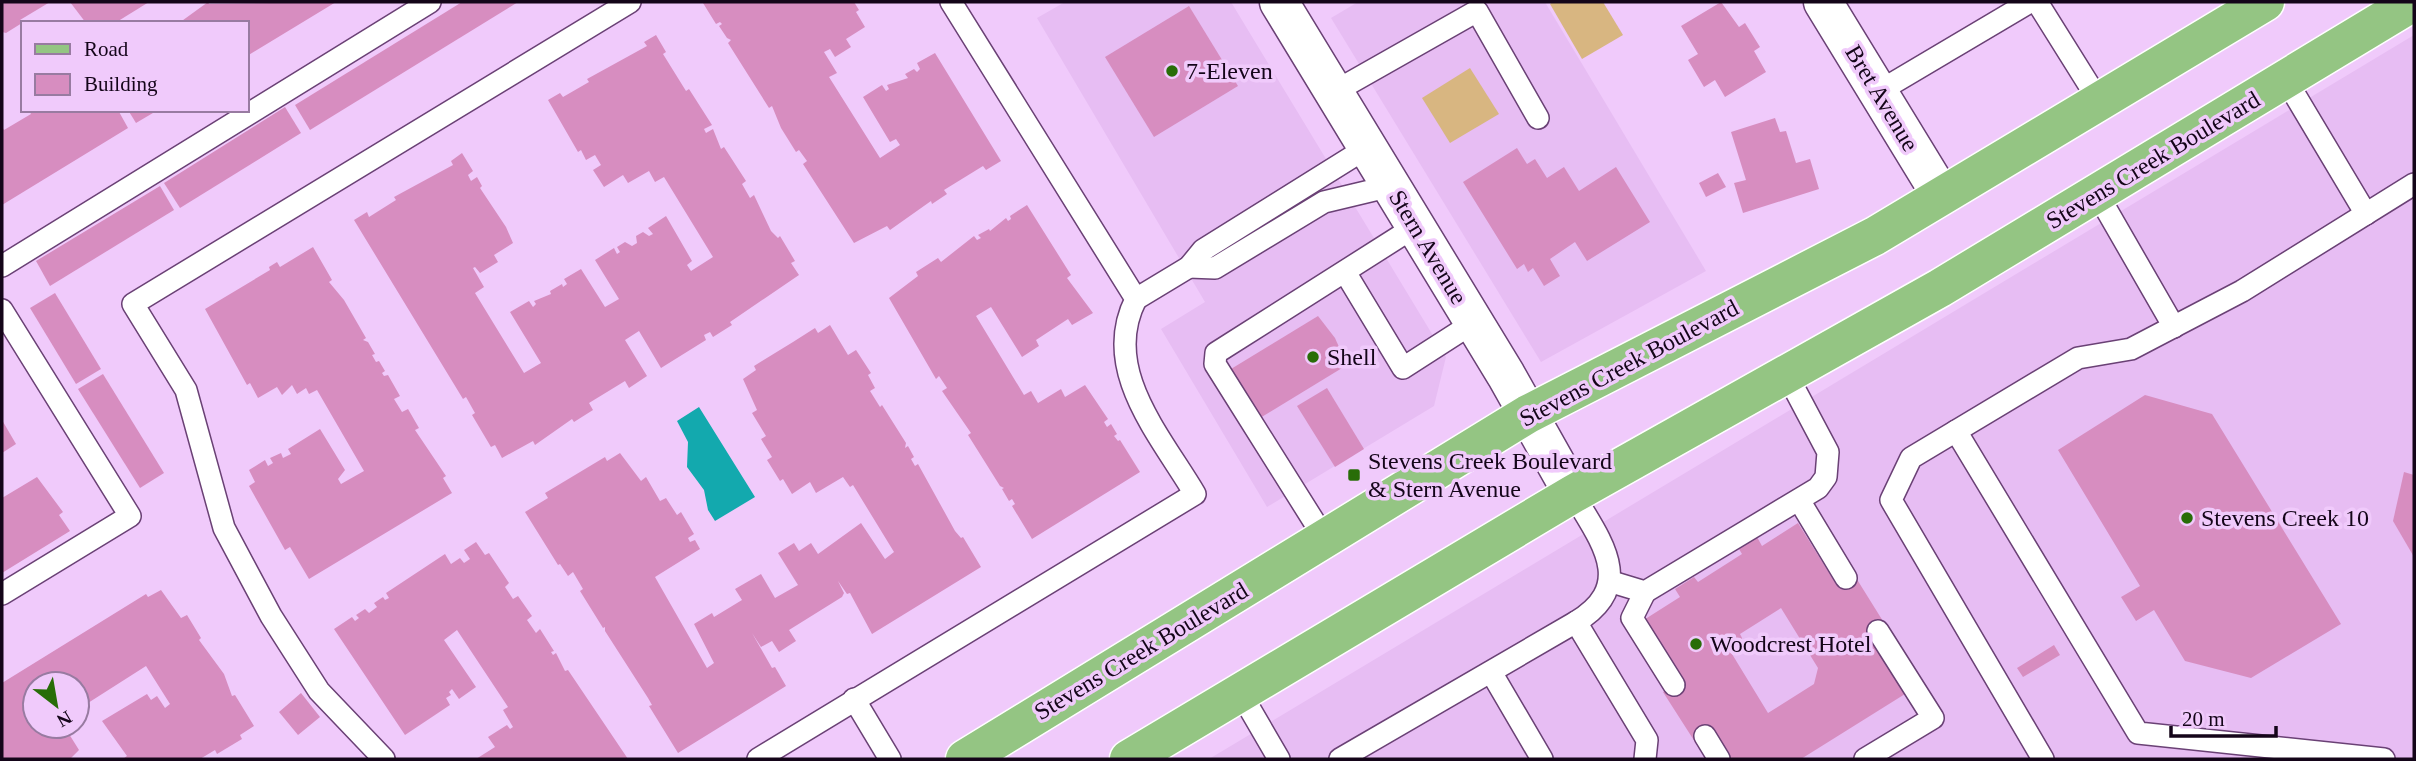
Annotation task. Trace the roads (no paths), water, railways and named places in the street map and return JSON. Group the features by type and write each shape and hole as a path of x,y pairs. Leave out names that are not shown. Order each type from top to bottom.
{"main road":[{"name":"Stevens Creek Boulevard","path":"1129,759 1573,494 1940,288 2098,195 2413,2"},
{"name":"Stevens Creek Boulevard","path":"965,759 1528,414 1875,236 2099,101 2246,7"}],"street":[{"name":"Stern Avenue","path":"1279,2 1416,226 1573,494"},
{"name":"Bret Avenue","path":"1823,2 1941,195"}],"lane":[{"path":"2,266 430,2"},
{"path":"384,759 319,691 271,617 224,528 186,390 133,304 630,2"},
{"path":"951,2 1136,299"},
{"path":"1878,92 2030,2"},
{"path":"2037,2 2099,101"},
{"path":"1334,92 1477,11 1538,118"},
{"path":"2286,80 2366,214"},
{"path":"758,759 1195,494 1132,387 1124,364 1125,320 1136,299 1189,267 1203,250 1368,147"},
{"path":"2043,759 1891,500 1911,458 2078,358 2131,349 2242,290 2414,184"},
{"path":"1189,267 1215,268 1324,202 1391,186"},
{"path":"2098,195 2174,327"},
{"path":"1325,539 1215,365 1216,353 1416,226"},
{"path":"1345,272 1403,368 1473,323"},
{"path":"2,310 130,516 2,594"},
{"path":"1674,685 1632,618 1645,592 1818,488 1826,477 1828,453 1786,373"},
{"path":"1956,431 2138,733 2384,759"},
{"path":"1340,759 1492,672 1599,606 1612,582 1599,538 1573,494"},
{"path":"1799,500 1846,578"},
{"path":"1612,582 1645,592"},
{"path":"1576,622 1646,750 1658,759"},
{"path":"1865,759 1933,719 1878,631"},
{"path":"1492,672 1542,759"},
{"path":"1240,692 1279,759"},
{"path":"854,699 890,759"},
{"path":"1705,736 1719,759"}],"place":[{"name":"7-Eleven","path":"1172,71"},
{"name":"Shell","path":"1313,357"},
{"name":"Stevens Creek Boulevard & Stern Avenue","path":"1354,475"},
{"name":"Stevens Creek 10","path":"2187,518"},
{"name":"Woodcrest Hotel","path":"1696,644"}]}
